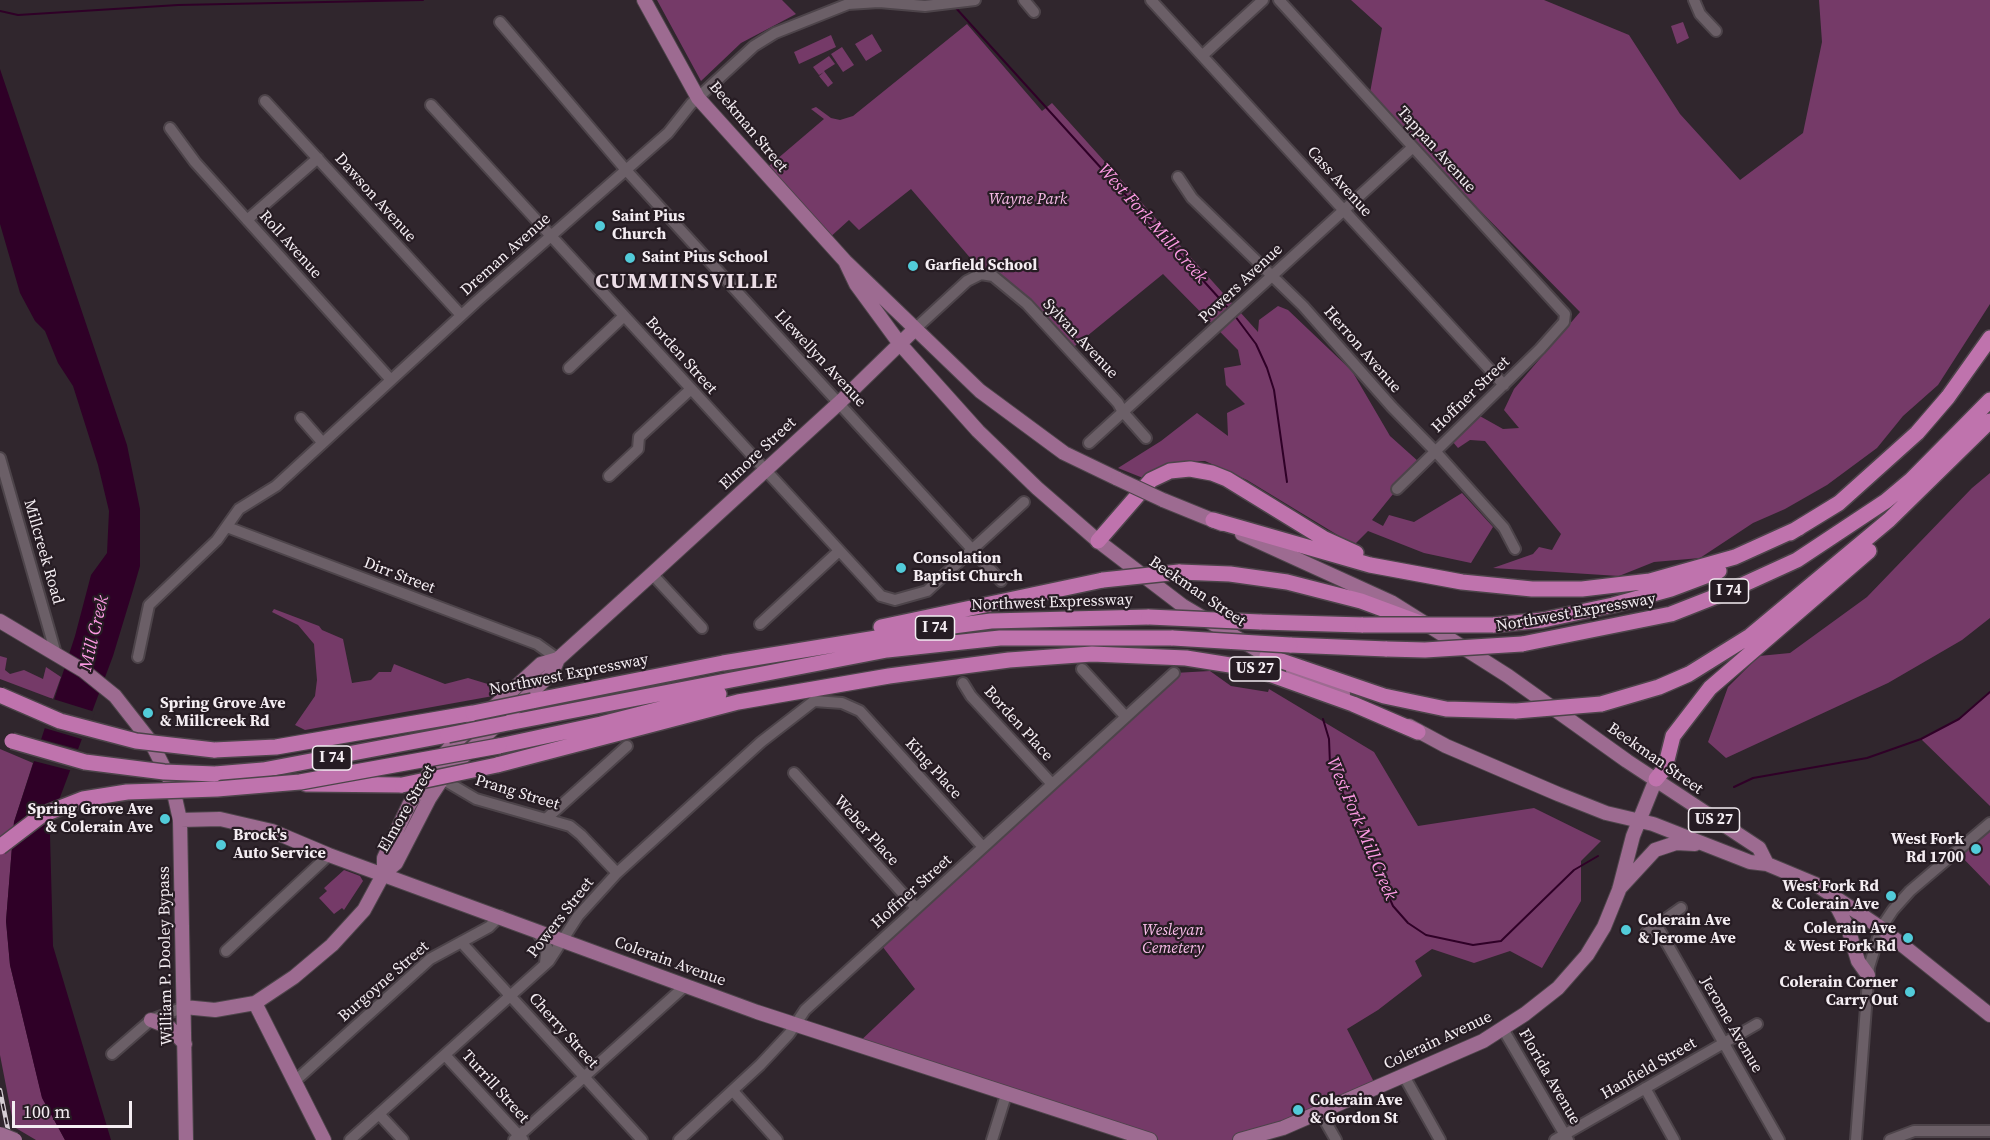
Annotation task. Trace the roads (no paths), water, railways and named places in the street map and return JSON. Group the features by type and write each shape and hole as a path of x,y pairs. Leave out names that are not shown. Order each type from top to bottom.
{"highway":[{"name":"Northwest Expressway","path":"0,695 60,721 136,741 214,750 276,747 532,701 723,663 991,621 1149,617 1363,626 1493,625 1544,620 1671,589 1717,572 1799,528 1839,503 1880,469 1917,433 1948,397 1990,338"},
{"name":"Northwest Expressway","path":"6,738 85,762 164,772 215,774 263,770 887,650 1000,638 1173,638 1425,650 1522,644 1671,614 1745,585 1797,560 1862,519 1894,494 1964,428 1990,400"},
{"path":"1267,656 1384,696 1446,709 1516,711 1601,704 1659,687 1722,656 1829,573 1922,490 1990,421"},
{"path":"1098,540 1151,480 1170,471 1201,470 1241,487 1323,538 1395,568"},
{"path":"1656,779 1665,768 1673,736 1710,688 1859,561 1909,509 1922,490"},
{"path":"1213,520 1329,554 1395,568 1495,586 1582,589 1650,581 1713,564 1799,528"},
{"name":"US 27","path":"723,663 943,613 1103,580 1179,572 1230,574 1287,582 1361,601 1434,629"},
{"name":"US 27","path":"1081,662 1186,658 1255,669 1353,704 1418,732"},
{"path":"215,774 240,782 402,786 497,765 738,702 889,675 1009,660 1081,662"},
{"path":"0,847 42,815 83,799 127,792 217,789 300,782 499,746 748,686 804,666"},
{"path":"529,739 668,720"}],"main road":[{"name":"Beekman Street","path":"644,0 698,98 845,261 980,391 1034,433 1064,453 1118,479 1391,602 1508,676 1759,848 1767,864"},
{"name":"Beekman Street","path":"845,261 856,284 900,344 990,443 1037,488 1098,540 1183,606 1267,656 1400,720 1418,732 1558,794 1606,813 1639,819 1750,862 1767,864"},
{"name":"Elmore Street","path":"184,1007 215,1010 255,1003 294,977 347,930 364,910 384,873 396,864 436,775 466,752 552,673 558,658 839,403 915,329"},
{"name":"William P. Dooley Bypass","path":"0,621 98,681 128,709 151,742 168,774 179,808 180,820 186,1140"},
{"name":"Colerain Avenue","path":"1240,1140 1283,1128 1483,1041 1540,1004 1581,964 1604,927 1619,890 1639,819 1656,779"},
{"name":"Colerain Avenue","path":"180,820 220,819 254,826 794,1025 1150,1140"},
{"path":"1619,890 1637,872 1649,855 1665,846 1689,843 1709,845"},
{"name":"US 27","path":"1767,864 1830,893 1881,928 1990,1015"},
{"path":"1830,893 1848,928 1858,961 1868,975"},
{"path":"255,1003 324,1140"},
{"path":"152,1020 169,1027 185,1044"},
{"path":"0,1134 15,1140"}],"street":[{"name":"Dreman Avenue","path":"138,657 149,605 228,527 239,509 276,486 461,315 668,133 698,98 764,38 837,7 859,2 925,6 975,0"},
{"path":"1024,0 1034,12"},
{"name":"Cass Avenue","path":"1151,0 1504,385"},
{"path":"1203,55 1263,0"},
{"name":"Tappan Avenue","path":"1279,0 1565,314 1564,322"},
{"path":"1694,0 1700,14 1716,31"},
{"name":"Llewellyn Avenue","path":"500,22 626,170 1001,581"},
{"name":"Dawson Avenue","path":"265,101 461,315"},
{"name":"Borden Street","path":"431,105 886,600 927,591 973,549"},
{"name":"Roll Avenue","path":"170,128 195,162 391,380"},
{"name":"Powers Avenue","path":"1089,443 1413,147"},
{"path":"247,220 318,158"},
{"name":"Herron Avenue","path":"1178,177 1192,198 1303,306 1392,407 1435,451 1504,528 1515,549"},
{"name":"Elmore Street","path":"915,329 967,281 981,274"},
{"name":"Sylvan Avenue","path":"981,274 998,278 1022,299 1118,403 1146,438"},
{"path":"569,368 624,316"},
{"name":"Hoffner Street","path":"1397,489 1504,385 1564,322"},
{"path":"609,476 638,449 639,436 691,389"},
{"path":"301,418 322,442"},
{"name":"Millcreek Road","path":"0,459 56,654"},
{"path":"973,549 1024,502"},
{"name":"Dirr Street","path":"228,527 537,644 558,658"},
{"path":"760,624 839,551"},
{"path":"652,574 702,628"},
{"path":"1081,662 1126,717"},
{"name":"Hoffner Street","path":"678,1140 733,1091 774,1050 805,1010 1174,673"},
{"name":"Borden Place","path":"963,682 971,696 1052,784"},
{"name":"Powers Street","path":"350,1140 543,967 587,906 617,873 806,704 813,701 830,701 853,706 860,711"},
{"name":"King Place","path":"860,711 983,847"},
{"path":"547,818 627,746"},
{"name":"Weber Place","path":"794,773 916,908"},
{"name":"Prang Street","path":"436,775 476,799 547,818 578,831 617,873"},
{"path":"1856,1140 1868,975 1871,956 1881,928 1910,891 1990,823"},
{"path":"226,951 329,855"},
{"path":"1646,933 1681,908"},
{"name":"Burgoyne Street","path":"295,1081 427,961 489,927 500,916"},
{"name":"Jerome Avenue","path":"1657,926 1779,1140"},
{"path":"535,929 548,950 543,967"},
{"name":"Cherry Street","path":"462,942 642,1140"},
{"path":"519,1139 685,986"},
{"path":"112,1054 152,1020 184,1007"},
{"name":"Hanfield Street","path":"1563,1138 1757,1024"},
{"name":"Florida Avenue","path":"1503,1029 1563,1138"},
{"name":"Turrill Street","path":"445,1055 519,1139"},
{"path":"1404,1076 1440,1140"},
{"path":"1645,1088 1674,1140"},
{"path":"733,1091 777,1140"},
{"path":"993,1140 1006,1095"},
{"path":"1320,1112 1336,1140"},
{"path":"379,1114 403,1140"},
{"path":"1890,1140 1914,1131 1972,1135 1990,1131"}],"water":[{"name":"Mill Creek","path":"0,69 127,445 140,509 140,566 113,656 59,800 50,835 53,946 111,1140 65,1140 42,1098 10,965 6,921 14,822 75,636 91,575 107,553 109,511 98,465 73,386 58,363 45,331 35,321 20,293 0,224"}],"waterway":[{"name":"West Fork Mill Creek","path":"0,11 18,15 178,5 423,0"},
{"name":"West Fork Mill Creek","path":"955,7 1229,309"},
{"name":"West Fork Mill Creek","path":"1235,316 1256,344 1274,390 1287,482"},
{"name":"West Fork Mill Creek","path":"1734,787 1753,778 1867,758 1921,739 1959,719 1990,692"},
{"name":"West Fork Mill Creek","path":"1323,719 1329,739 1330,764 1393,906 1408,923 1426,935 1473,945 1501,941 1574,870 1598,856"}],"railway":[{"path":"0,1090 10,1140"}],"place":[{"name":"Saint Pius Church","path":"600,226"},
{"name":"Saint Pius School","path":"630,258"},
{"name":"Garfield School","path":"913,266"},
{"name":"Consolation Baptist Church","path":"901,568"},
{"name":"Spring Grove Ave & Millcreek Rd","path":"148,713"},
{"name":"Spring Grove Ave & Colerain Ave","path":"165,819"},
{"name":"Brock's Auto Service","path":"221,845"},
{"name":"West Fork Rd 1700","path":"1976,849"},
{"name":"West Fork Rd & Colerain Ave","path":"1891,896"},
{"name":"Colerain Ave & Jerome Ave","path":"1626,930"},
{"name":"Colerain Ave & West Fork Rd","path":"1908,938"},
{"name":"Colerain Corner Carry Out","path":"1910,992"},
{"name":"Colerain Ave & Gordon St","path":"1298,1110"}],"district":[{"name":"CUMMINSVILLE","path":"687,282"}],"park label":[{"name":"Wayne Park","path":"1028,200"},
{"name":"Wesleyan Cemetery","path":"1173,940"}]}
